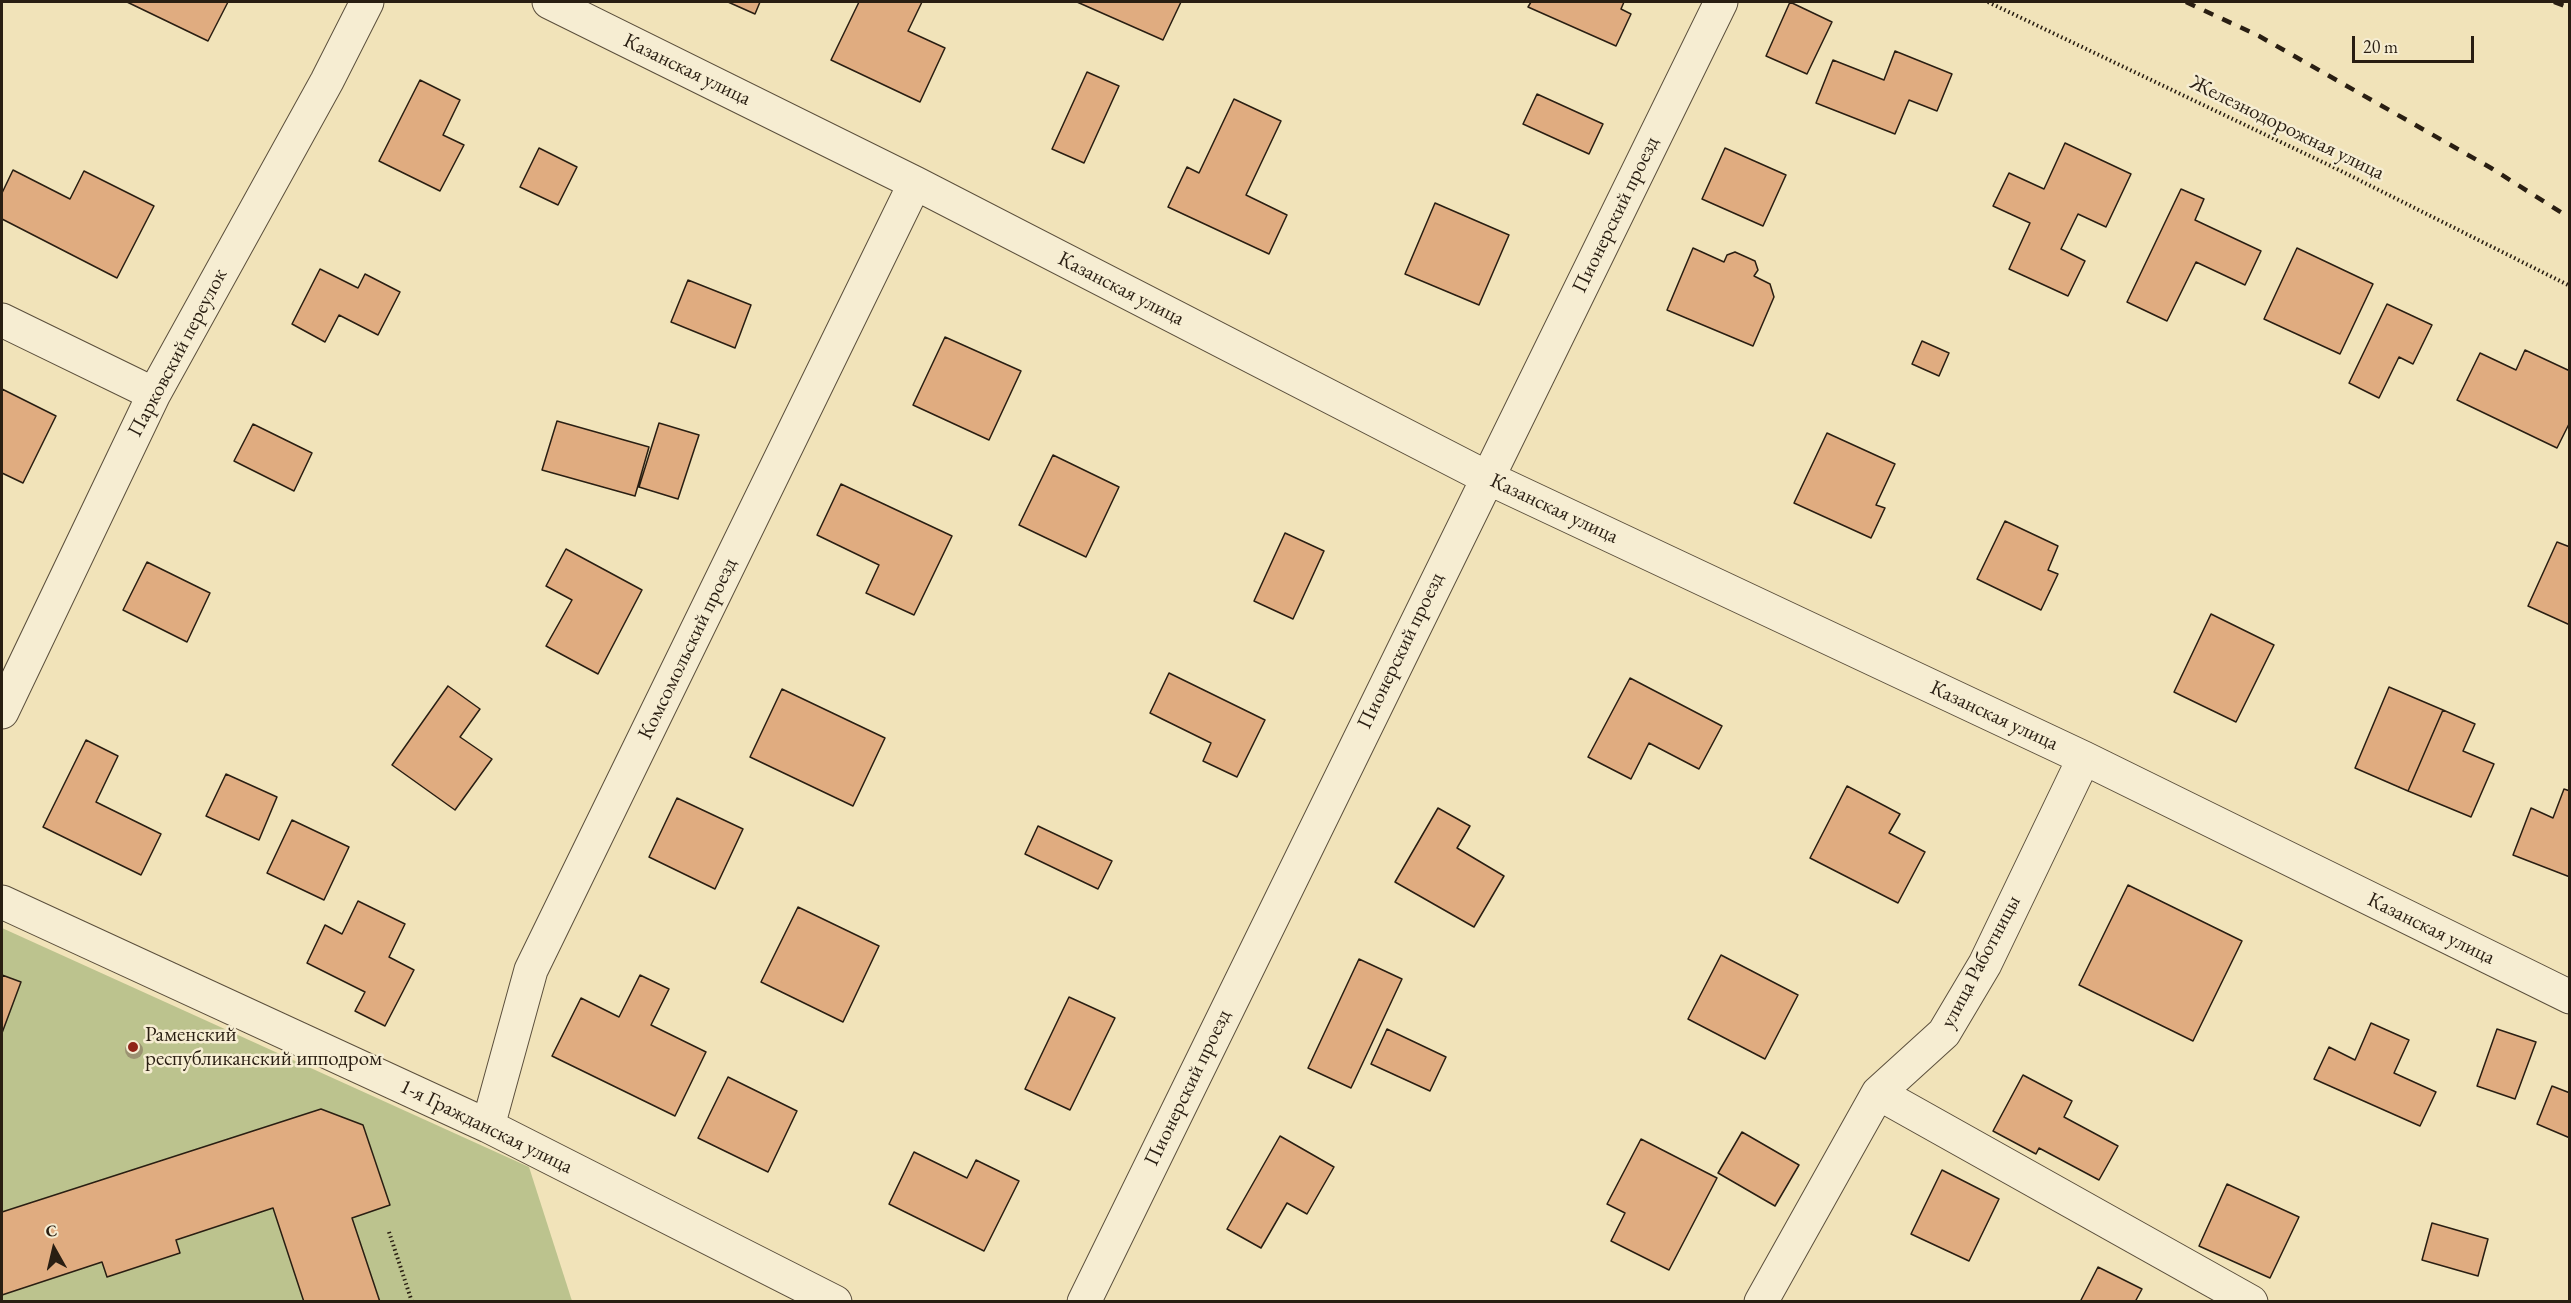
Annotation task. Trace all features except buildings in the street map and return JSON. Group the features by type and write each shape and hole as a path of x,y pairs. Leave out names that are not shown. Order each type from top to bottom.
{"street":[{"name":"Парковский переулок","path":"2,712 154,394 327,81 367,2"},
{"name":"Казанская улица","path":"549,2 915,183 1486,477 2084,758 2570,997"},
{"name":"Пионерский проезд","path":"1084,1302 1486,477 1721,2"},
{"name":"Комсомольский проезд","path":"488,1126 531,970 915,183"},
{"path":"2,320 154,394"},
{"name":"улица Работницы","path":"1761,1302 1878,1093 1944,1033 1985,964 2084,758"},
{"name":"1-я Гражданская улица","path":"2,902 488,1126 835,1302"},
{"path":"1878,1093 2251,1302"}],"path":[{"name":"Железнодорожная улица","path":"1988,2 2312,156 2570,286"},
{"path":"389,1232 412,1302"}],"green space":[{"name":"Раменский республиканский ипподром","path":"2,928 529,1167 572,1301 2,1302"}],"railway":[{"path":"2186,2 2259,36 2491,168 2570,218"},
{"path":"2554,2 2570,8"}],"place":[{"name":"Раменский республиканский ипподром","path":"133,1047"}]}
